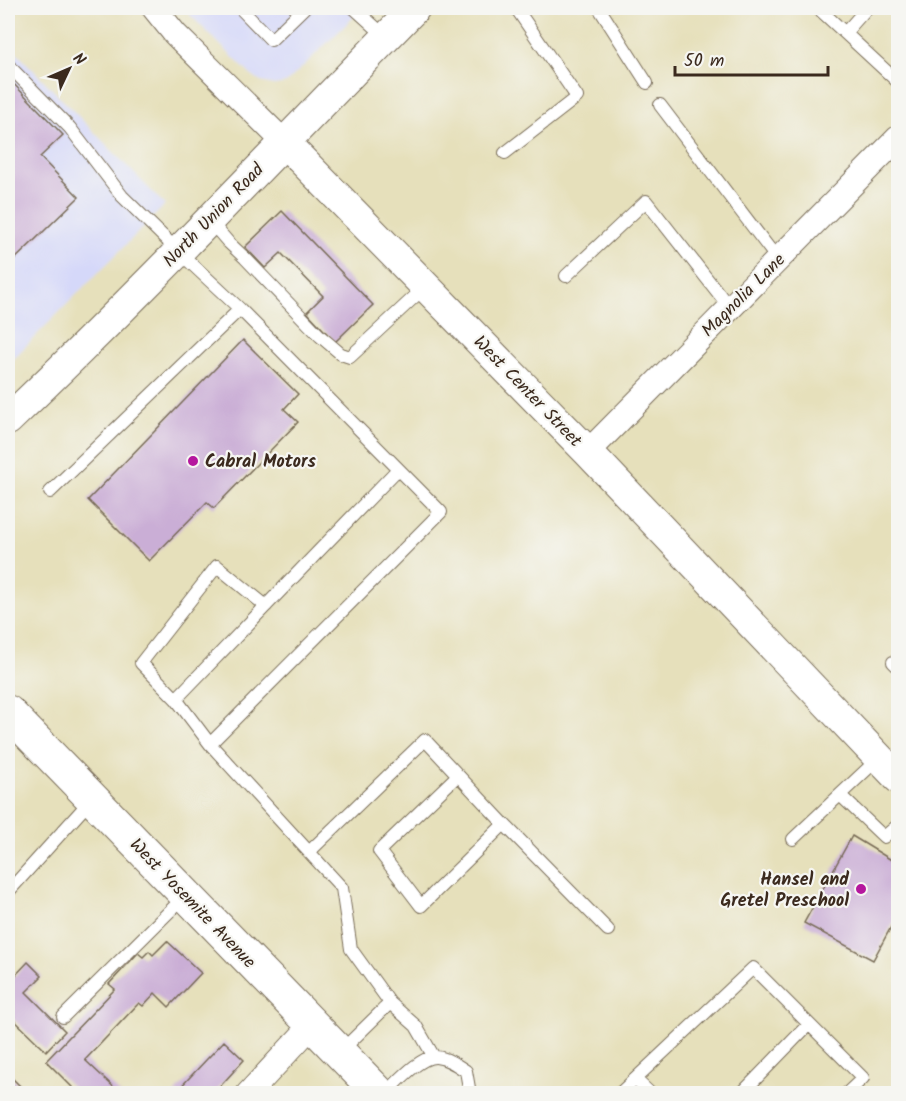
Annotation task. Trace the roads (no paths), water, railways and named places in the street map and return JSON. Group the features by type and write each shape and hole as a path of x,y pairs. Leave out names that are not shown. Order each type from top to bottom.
{"main road":[{"name":"West Yosemite Avenue","path":"10,721 92,799 380,1094"}],"street":[{"name":"West Center Street","path":"154,8 175,34 588,452 889,768"},
{"name":"North Union Road","path":"8,420 178,251 415,8"},
{"name":"Magnolia Lane","path":"588,452 898,138"},
{"path":"254,1091 312,1025"}],"lane":[{"path":"240,8 271,40 304,8"},
{"path":"354,8 386,37"},
{"path":"505,153 577,97 516,8"},
{"path":"598,8 647,83"},
{"path":"818,8 898,82"},
{"path":"845,33 867,8"},
{"path":"8,65 70,128 122,196 240,309 441,512 210,744"},
{"path":"660,105 778,260"},
{"path":"566,276 646,201 730,308"},
{"path":"208,220 320,336 341,354 350,357 426,286"},
{"path":"50,492 240,309"},
{"path":"176,699 398,469"},
{"path":"266,606 217,566 141,663 176,699 210,744 342,888 351,950 390,1003 416,1026 434,1057"},
{"path":"309,852 425,740 609,930"},
{"path":"794,839 840,795 889,768"},
{"path":"458,775 380,851 421,906 504,824"},
{"path":"840,795 884,837 898,825"},
{"path":"8,892 92,799"},
{"path":"63,1017 186,895"},
{"path":"620,1094 753,968 863,1078 846,1094"},
{"path":"339,1052 390,1003"},
{"path":"741,1094 809,1024"},
{"path":"385,1094 420,1062 434,1057 451,1062 466,1071 470,1088 467,1094"},
{"path":"635,1079 651,1094"}],"place":[{"name":"Cabral Motors","path":"193,461"},
{"name":"Hansel and Gretel Preschool","path":"861,889"}]}
